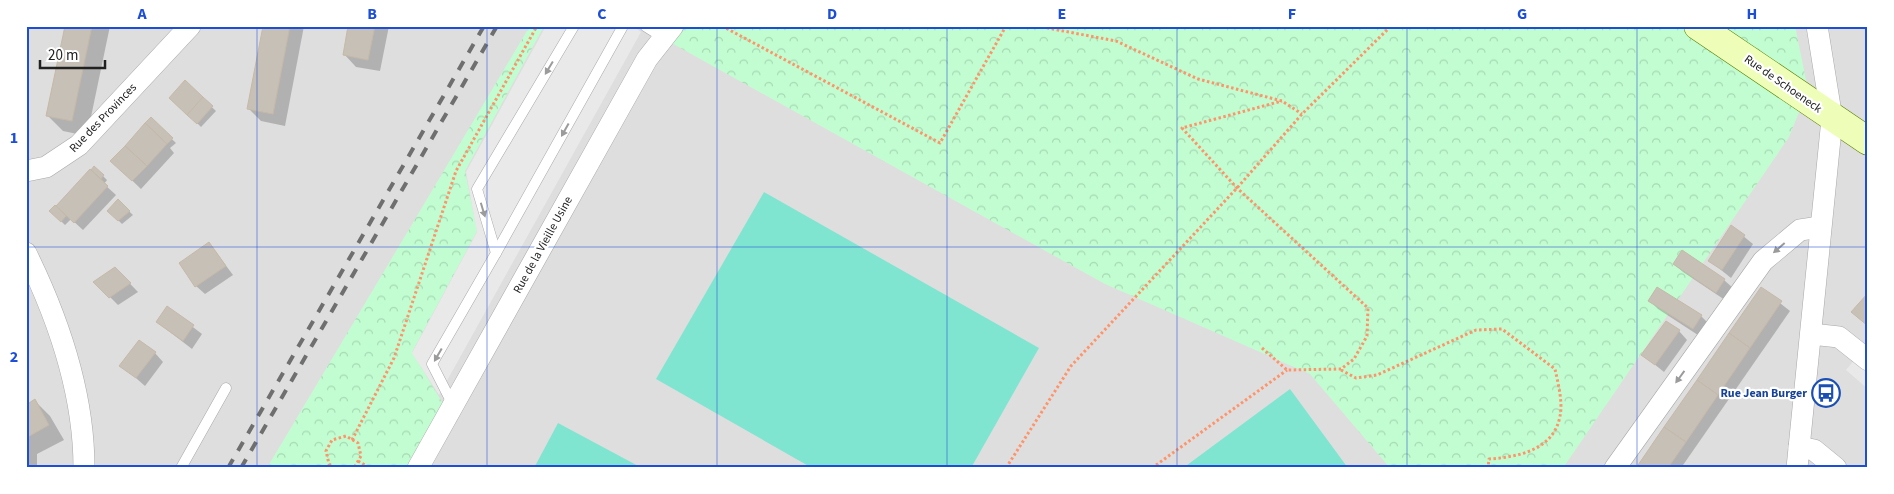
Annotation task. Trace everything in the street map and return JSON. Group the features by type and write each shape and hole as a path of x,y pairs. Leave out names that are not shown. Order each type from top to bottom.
{"main road":[{"name":"Rue de Schoeneck","path":"1698,26 1832,119 1868,141"}],"street":[{"name":"Rue des Provinces","path":"26,171 46,167 79,145 190,26"},
{"path":"1797,468 1832,119 1817,26"},
{"name":"Rue de la Vieille Usine","path":"418,468 647,59 668,32"},
{"path":"1614,468 1763,261 1800,230 1820,227"},
{"path":"26,253 56,325 74,389 82,431 84,468"},
{"path":"1811,334 1839,337 1868,360"},
{"path":"1799,447 1814,450 1836,468"}],"lane":[{"path":"496,253 477,189 574,26"},
{"path":"453,405 432,364 623,26"},
{"path":"645,26 668,32"},
{"path":"181,468 226,388"}],"path":[{"path":"352,440 394,358 456,171 537,26"},
{"path":"722,26 940,143 1006,26"},
{"path":"1037,26 1116,41 1198,80 1282,101 1302,114"},
{"path":"1006,468 1071,366 1237,188 1302,114 1391,26"},
{"path":"1282,101 1182,128 1237,188 1368,308 1367,336 1354,359 1341,369"},
{"path":"1152,468 1286,370 1341,369 1356,378 1377,375 1476,330 1502,329 1555,369 1560,416 1550,439 1526,454 1489,459 1488,468"},
{"path":"1262,348 1286,370"},
{"path":"335,468 329,464 326,451 332,440 346,436 358,443 361,456 354,468"},
{"path":"358,461 370,468"}],"shaded area":[{"path":"26,26 1868,26 1868,468 26,468"},
{"path":"546,26 633,26 641,32 439,395 412,353 477,232 466,172"},
{"path":"764,192 1039,348 971,468 812,468 656,379"},
{"path":"1860,353 1868,360 1868,389 1846,370"},
{"path":"1290,389 1348,468 1183,468"},
{"path":"558,423 642,468 534,468"}],"green space":[{"path":"530,26 544,26 465,171 477,231 412,352 446,409 414,468 267,468"},
{"path":"641,26 1795,26 1808,90 1789,137 1563,468 1390,468 1310,374 1105,284"}],"building":[{"path":"65,26 92,26 72,121 46,116"},
{"path":"263,26 290,26 273,114 247,109"},
{"path":"348,26 375,26 368,60 343,55"},
{"path":"185,80 203,97 187,115 169,98"},
{"path":"203,97 213,106 197,124 187,115"},
{"path":"151,117 173,138 167,144 145,123"},
{"path":"145,123 167,144 147,166 125,146"},
{"path":"125,146 147,166 132,181 110,161"},
{"path":"94,166 104,175 101,179 91,170"},
{"path":"90,169 108,186 74,223 56,206"},
{"path":"118,199 130,211 118,221 107,211"},
{"path":"55,205 66,216 61,222 49,211"},
{"path":"1731,225 1745,235 1722,270 1708,261"},
{"path":"209,242 226,266 195,287 179,263"},
{"path":"1682,250 1725,279 1716,293 1673,264"},
{"path":"115,267 131,283 109,298 93,282"},
{"path":"1657,287 1702,315 1693,329 1648,301"},
{"path":"1761,287 1782,301 1750,348 1729,333"},
{"path":"1868,293 1868,326 1851,312"},
{"path":"167,306 194,325 183,341 156,322"},
{"path":"1666,321 1680,330 1655,365 1641,355"},
{"path":"1729,333 1750,348 1718,395 1697,380"},
{"path":"139,340 156,352 136,378 119,366"},
{"path":"1697,380 1718,395 1686,442 1664,427"},
{"path":"35,399 49,425 26,438 26,405"},
{"path":"1664,427 1686,442 1668,468 1636,468"}],"railway":[{"path":"228,468 484,26"},
{"path":"241,468 497,26"}],"place":[{"name":"Rue Jean Burger","path":"1826,393"}]}
